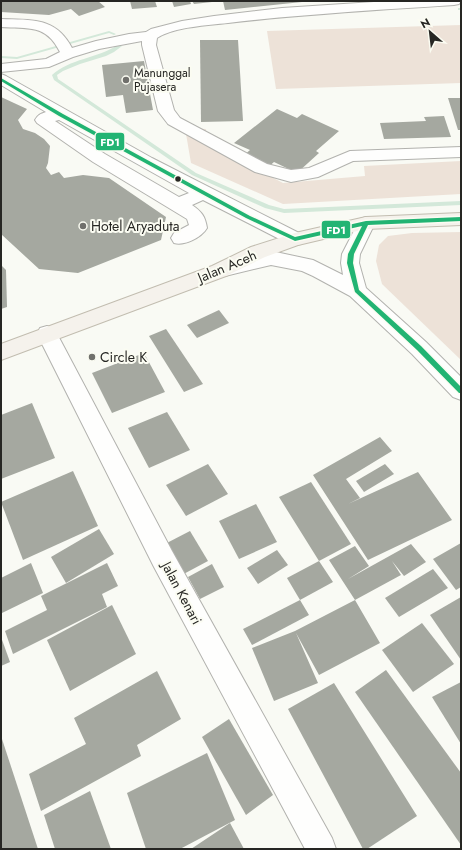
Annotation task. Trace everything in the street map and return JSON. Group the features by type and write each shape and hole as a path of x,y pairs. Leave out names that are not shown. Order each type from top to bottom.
{"main road":[{"name":"Jalan Aceh","path":"1,352 219,271 258,252 295,239 366,223 461,219"}],"street":[{"path":"1,68 49,63 68,54 96,45 129,38 150,36 156,32 182,25 282,12 454,1"},
{"path":"1,23 25,24 48,28 57,34 68,54"},
{"path":"150,36 149,45 166,111 174,121 261,168 292,176 312,173 350,156 461,152"},
{"path":"1,79 61,115 248,217 295,239"},
{"path":"61,115 46,117 43,120 93,154 196,216 198,228 180,238"},
{"path":"178,204 204,193"},
{"path":"357,291 350,263 351,254 366,223"},
{"path":"219,271 271,258 290,260 320,271 357,291 419,348 461,391"},
{"name":"Jalan Kenari","path":"46,334 164,559 321,849"}],"shaded area":[{"path":"461,25 461,83 276,89 267,31"},
{"path":"185,128 206,129 207,144 283,183 365,176 364,166 461,161 461,194 283,204 191,163"},
{"path":"461,232 461,360 382,284 376,261 379,245 388,236 412,233"}],"building":[{"path":"1,1 98,1 105,7 79,16 71,9 49,15 1,12"},
{"path":"130,1 155,1 157,7 132,9"},
{"path":"172,1 190,1 191,4 174,7"},
{"path":"192,1 212,1 212,2 194,4"},
{"path":"223,1 302,1 302,2 225,10"},
{"path":"200,40 238,40 243,121 201,122"},
{"name":"Manunggal Pujasera","path":"144,61 153,110 126,113 123,95 106,97 102,65"},
{"name":"Hotel Aryaduta","path":"1,97 27,109 18,120 23,129 35,133 44,139 50,146 46,168 51,175 59,172 64,178 83,175 109,178 166,217 161,240 78,273 39,269 1,234"},
{"path":"448,98 461,98 461,130 458,130"},
{"path":"277,109 297,118 302,114 339,131 316,151 319,153 297,173 274,162 266,169 242,157 250,150 234,143"},
{"path":"444,116 451,137 384,139 380,123 426,121 424,117"},
{"path":"1,265 6,270 7,307 1,309"},
{"path":"219,310 229,323 197,338 187,325"},
{"path":"166,329 203,384 184,392 149,336"},
{"path":"144,353 165,392 112,413 92,373"},
{"path":"32,403 55,458 1,479 1,415"},
{"path":"167,412 190,450 149,468 128,428"},
{"path":"380,437 392,451 346,479 360,498 348,504 418,472 452,520 368,560 313,475"},
{"path":"208,464 228,494 186,516 166,485"},
{"path":"385,464 394,474 364,492 356,481"},
{"path":"73,471 98,526 23,560 1,502"},
{"path":"311,482 351,544 319,561 279,497"},
{"path":"256,504 277,542 239,559 219,521"},
{"path":"99,529 114,554 66,583 51,557"},
{"path":"190,531 208,561 178,577 161,546"},
{"path":"461,543 461,587 456,590 433,559"},
{"path":"411,544 426,562 404,576 392,561 401,575 355,600 329,560 355,546 369,566 348,579"},
{"path":"277,550 288,565 258,584 247,568"},
{"path":"319,561 333,582 300,600 287,578"},
{"path":"31,563 43,593 2,613 1,578"},
{"path":"107,563 118,586 102,594 107,607 13,654 5,631 47,610 41,596"},
{"path":"212,564 224,587 200,599 188,577"},
{"path":"433,569 448,588 399,617 385,598"},
{"path":"461,597 461,660 430,615"},
{"path":"300,600 309,615 252,645 243,629"},
{"path":"355,600 380,643 319,675 296,633 318,683 274,701 252,648 295,631"},
{"path":"112,605 136,654 70,691 47,640"},
{"path":"422,623 454,664 413,692 382,650"},
{"path":"1,637 10,662 1,666"},
{"path":"386,670 461,773 461,845 355,692"},
{"path":"157,671 181,719 137,745 141,756 41,811 29,774 86,744 74,718"},
{"path":"461,682 461,744 432,697"},
{"path":"334,683 417,816 367,849 363,849 288,709"},
{"path":"229,719 273,795 246,815 202,737"},
{"path":"1,736 38,849 1,849"},
{"path":"207,753 235,820 180,849 146,849 127,793"},
{"path":"90,791 111,849 55,849 44,815"},
{"path":"230,823 244,849 191,849"}],"waterway":[{"path":"1,57 17,58 109,32 114,34"},
{"path":"120,46 104,55 78,63 62,70 54,75 56,80 194,174 267,207 284,211 461,203"}],"transit line":[{"name":"FD1","path":"1,79 61,115 248,217 295,239 366,223 461,219"},
{"name":"FD1","path":"366,223 351,254 350,263 357,291 419,348 461,391"}],"place":[{"name":"Manunggal Pujasera","path":"126,80"},
{"name":"Hotel Aryaduta","path":"83,226"},
{"name":"Circle K","path":"92,357"}]}
